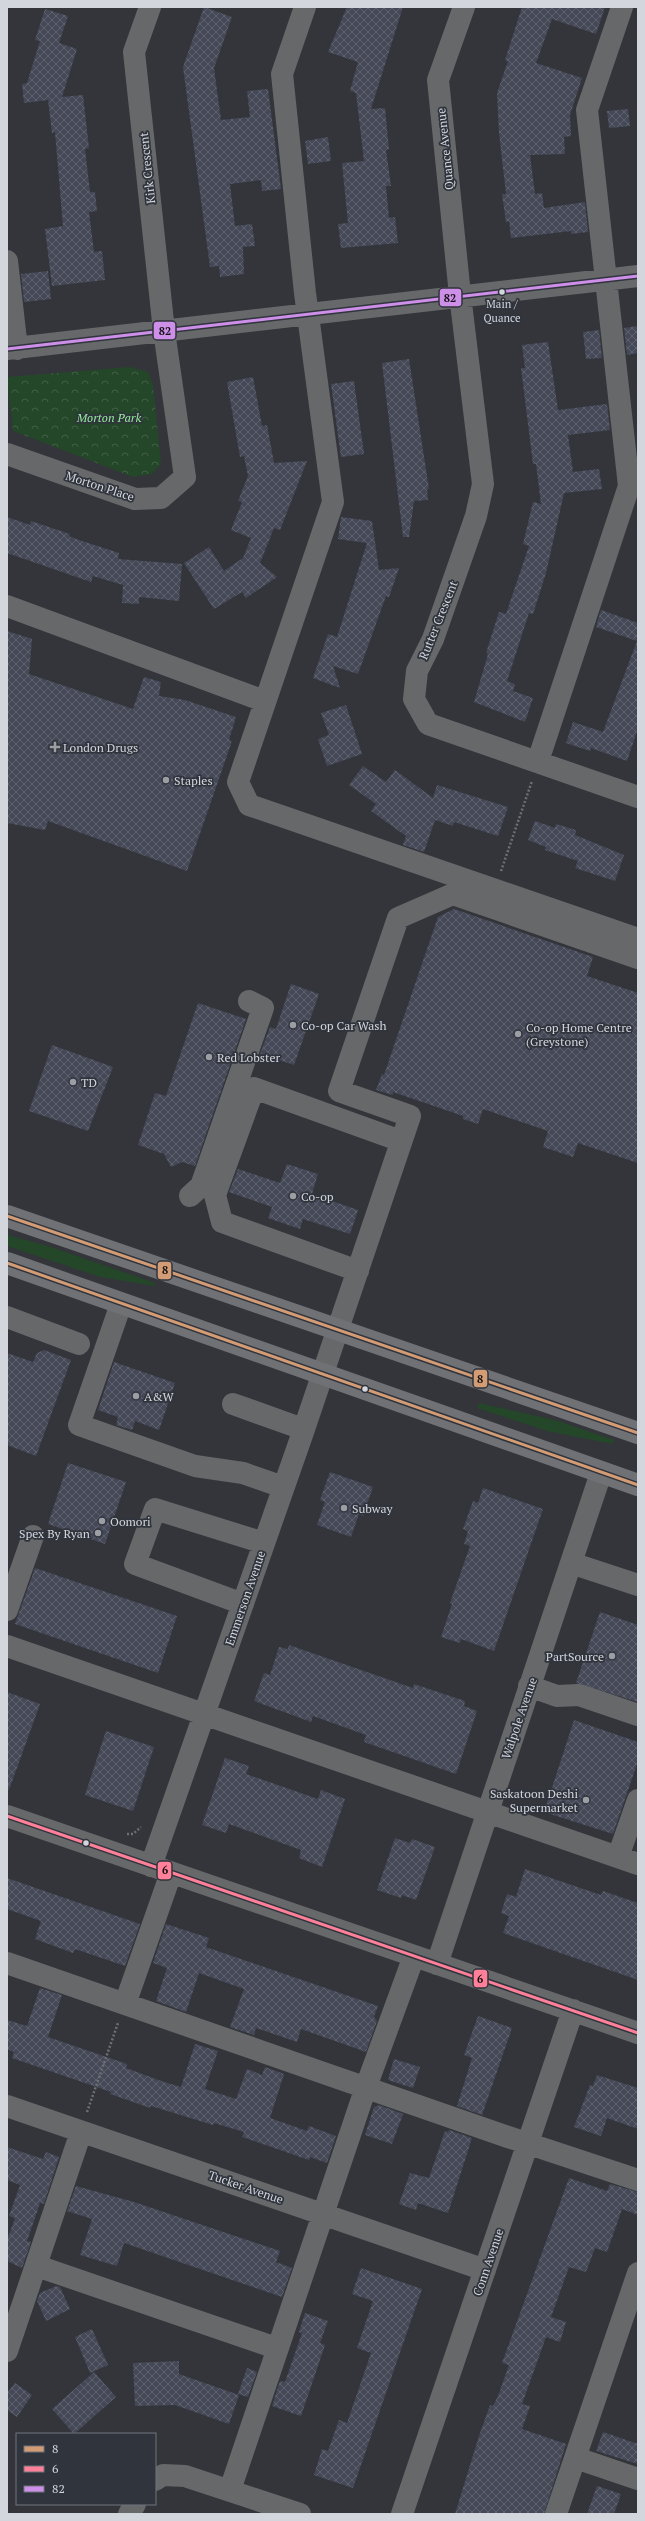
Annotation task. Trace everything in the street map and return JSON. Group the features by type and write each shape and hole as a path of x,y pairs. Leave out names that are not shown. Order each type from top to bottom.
{"main road":[{"path":"7,1216 638,1433"},
{"path":"7,1263 121,1304 323,1372 638,1485"}],"street":[{"name":"Kirk Crescent","path":"150,7 134,52 164,331"},
{"path":"305,7 282,74 308,313 333,502 264,701 238,782 249,805 638,939"},
{"name":"Quance Avenue","path":"460,295 438,80 464,7"},
{"path":"536,768 629,486 587,110 622,7"},
{"path":"7,261 12,349 460,295 638,276"},
{"name":"Rutter Crescent","path":"460,295 483,484 476,516 436,632 417,671 414,699 428,724 536,768 638,797"},
{"name":"Morton Place","path":"7,454 135,499 161,498 185,477 164,331"},
{"path":"7,606 264,701"},
{"name":"Emmerson Avenue","path":"125,2004 205,1714 410,1116 339,1091 398,918 453,894 638,958"},
{"path":"190,1196 201,1186 263,1008 249,1001"},
{"path":"358,1271 222,1222 215,1195 254,1088 401,1141"},
{"path":"121,1304 79,1425 194,1466 243,1473 283,1487"},
{"path":"7,1317 79,1344"},
{"path":"233,1404 303,1429"},
{"name":"Walpole Avenue","path":"437,1964 601,1472"},
{"path":"243,1604 136,1564 155,1509 264,1543"},
{"path":"7,1610 33,1536"},
{"path":"571,1563 638,1585"},
{"path":"7,1646 628,1861 638,1800"},
{"path":"529,1686 557,1696 579,1695 638,1716"},
{"path":"7,1816 638,2033"},
{"path":"230,2490 276,2348 324,2213 366,2087 414,1956"},
{"path":"7,1963 528,2144 638,2180"},
{"name":"Conn Avenue","path":"402,2514 572,2010"},
{"name":"Tucker Avenue","path":"7,2106 83,2124 324,2213 485,2270"},
{"path":"7,2351 37,2266 83,2124"},
{"path":"37,2266 276,2348"},
{"path":"556,2514 638,2273"},
{"path":"576,2458 638,2479"},
{"path":"156,2479 163,2475 185,2476 300,2514"}],"path":[{"path":"495,890 536,768"},
{"path":"119,1832 133,1834 143,1825"},
{"path":"83,2124 125,2004"}],"green space":[{"name":"Morton Park","path":"130,367 148,372 153,385 161,464 152,474 133,477 13,431 7,377"},
{"path":"7,1235 48,1246 155,1283 154,1286 100,1277 7,1246"},
{"path":"479,1403 555,1420 614,1440 612,1444 547,1431 477,1408"}],"building":[{"path":"204,7 232,17 214,68 221,120 250,117 247,91 268,89 281,189 262,191 261,180 230,184 235,226 252,224 255,246 243,247 244,274 220,277 219,266 210,267 183,67"},
{"path":"347,7 403,7 371,109 385,108 389,149 386,150 391,186 386,186 389,218 395,217 398,243 341,248 338,224 348,223 342,163 364,161 356,93 350,91 358,62 328,52"},
{"path":"522,7 605,7 596,34 552,19 536,63 582,78 570,115 571,136 564,137 565,154 530,155 535,194 542,193 544,208 585,202 588,232 571,234 571,231 511,238 509,221 506,222 502,194 506,194 499,133 497,93 508,61 505,60"},
{"path":"45,9 68,16 59,43 77,49 62,97 83,95 89,148 85,149 90,192 95,192 97,211 89,212 94,252 102,251 105,280 52,286 45,229 63,226 55,132 52,133 48,100 24,103 22,84 27,83 40,41 35,40"},
{"path":"628,109 630,126 609,128 607,111"},
{"path":"328,137 331,161 308,164 305,141"},
{"path":"48,271 51,299 24,302 21,274"},
{"path":"638,326 638,353 627,355 624,328"},
{"path":"599,330 602,358 586,359 583,332"},
{"path":"548,342 558,410 607,404 610,430 568,435 573,472 599,469 602,489 564,493 546,573 533,614 529,613 507,681 515,684 513,691 533,698 525,722 474,702 488,654 486,653 499,612 506,614 529,546 523,544 533,502 541,504 536,464 533,464 521,368 525,368 522,345"},
{"path":"409,359 429,489 427,489 428,500 414,501 409,537 403,537 382,363"},
{"path":"253,377 262,426 267,425 274,463 307,461 280,530 274,528 260,563 277,577 246,598 242,592 214,609 184,563 209,547 224,571 243,558 251,538 231,530 242,502 238,501 248,476 244,456 240,457 227,382"},
{"path":"354,381 364,454 341,457 331,384"},
{"path":"7,517 30,525 31,521 70,534 69,536 76,539 119,553 118,559 182,564 179,601 139,597 139,604 122,603 123,585 93,576 91,582 7,553"},
{"path":"341,517 372,521 379,570 399,568 389,597 386,596 358,674 333,666 340,688 313,678 328,634 337,637 367,543 338,539"},
{"path":"601,610 638,623 638,728 627,761 591,748 590,751 566,743 573,722 603,732 637,641 596,627"},
{"path":"7,631 32,639 29,674 133,709 144,677 161,682 159,696 185,700 236,717 229,740 232,741 187,871 48,821 45,830 7,823"},
{"path":"346,705 362,754 327,766 318,739 329,735 321,713"},
{"path":"363,766 386,782 395,770 433,798 437,785 508,807 498,836 454,822 453,826 435,820 424,852 403,845 406,836 371,811 376,804 349,785"},
{"path":"535,821 555,828 556,824 576,830 575,835 624,855 615,881 575,868 578,861 545,850 546,847 528,840"},
{"name":"Co-op Home Centre (Greystone)","path":"454,909 593,957 587,976 638,993 638,1163 578,1143 573,1157 543,1147 548,1131 483,1109 478,1124 463,1119 463,1116 393,1092 393,1095 376,1090 382,1074 384,1075 438,917"},
{"name":"Co-op Car Wash","path":"291,984 319,994 294,1065 260,1054 270,1027 276,1029"},
{"name":"Red Lobster","path":"198,1003 246,1019 195,1166 182,1162 171,1167 164,1154 138,1145 155,1093 166,1096"},
{"name":"TD","path":"52,1045 113,1067 88,1131 29,1111"},
{"path":"287,1164 318,1174 312,1194 358,1210 350,1234 303,1219 300,1229 268,1218 272,1207 229,1192 238,1169 280,1183"},
{"path":"44,1350 71,1360 36,1456 7,1445 7,1353 33,1362 37,1353"},
{"name":"A&W","path":"114,1362 175,1383 159,1430 135,1421 132,1430 116,1425 118,1417 98,1410"},
{"path":"68,1463 126,1482 105,1544 48,1524"},
{"name":"Subway","path":"330,1472 373,1487 363,1516 359,1514 351,1537 317,1525 325,1502 320,1500"},
{"path":"483,1488 543,1509 494,1651 461,1639 460,1643 441,1637 452,1604 450,1603 470,1546 464,1544 468,1531 463,1529 473,1501 478,1503"},
{"path":"35,1568 177,1616 158,1673 15,1624"},
{"name":"PartSource","path":"600,1612 638,1625 638,1702 576,1683"},
{"path":"289,1645 413,1688 414,1684 465,1701 464,1706 477,1711 456,1774 364,1742 366,1735 313,1716 311,1722 254,1701 264,1673 270,1675 279,1647 288,1649"},
{"path":"7,1692 40,1704 9,1790 7,1789"},
{"path":"574,1720 638,1742 638,1761 613,1834 544,1812"},
{"path":"106,1731 154,1747 133,1811 85,1795"},
{"path":"225,1758 249,1766 246,1774 318,1799 321,1790 345,1799 322,1867 299,1858 301,1850 229,1824 226,1833 202,1825"},
{"path":"395,1838 410,1843 412,1839 435,1847 416,1900 402,1895 401,1898 377,1890"},
{"path":"525,1869 601,1895 603,1891 638,1903 638,1980 503,1933 509,1916 501,1913 507,1894 516,1897"},
{"path":"7,1878 140,1924 125,1966 75,1949 73,1953 35,1939 41,1921 7,1909"},
{"path":"166,1924 209,1938 206,1947 378,2006 374,2017 377,2021 366,2052 301,2029 297,2042 256,2028 254,2035 230,2027 244,1989 199,1973 186,2012 156,2001 167,1968 153,1963"},
{"path":"40,1988 62,1995 48,2037 127,2064 126,2068 164,2082 181,2087 195,2044 218,2051 205,2089 236,2099 247,2069 262,2075 265,2067 284,2074 270,2118 307,2131 309,2126 336,2136 327,2163 310,2157 309,2160 242,2137 244,2132 214,2123 213,2125 151,2106 150,2108 110,2094 111,2092 12,2058 14,2052 7,2049 7,2020 27,2026"},
{"path":"478,2016 512,2028 482,2115 457,2106 472,2058 464,2055"},
{"path":"394,2059 420,2067 413,2088 388,2080"},
{"path":"597,2075 638,2088 638,2129 607,2118 601,2136 574,2127 590,2085 593,2086"},
{"path":"379,2105 403,2114 392,2144 365,2135 374,2107"},
{"path":"449,2130 472,2138 448,2213 418,2203 416,2210 399,2204 410,2173 429,2178 445,2131 448,2132"},
{"path":"7,2147 43,2159 46,2152 59,2157 44,2204 40,2203 27,2241 31,2242 22,2268 7,2261 7,2234 9,2235 15,2218 9,2216 20,2185 7,2180"},
{"path":"569,2178 607,2191 610,2184 638,2192 638,2215 622,2209 607,2252 595,2248 586,2272 569,2267 551,2317 566,2322 560,2342 546,2337 522,2404 530,2406 522,2429 566,2444 544,2514 455,2514 490,2405 493,2406 498,2396 509,2365 502,2363"},
{"path":"76,2186 134,2202 280,2251 276,2262 292,2268 282,2297 124,2243 117,2266 80,2255 92,2219 67,2211"},
{"path":"361,2268 422,2289 353,2488 314,2475 322,2449 328,2451 339,2420 347,2423 371,2353 357,2348 373,2301 352,2294"},
{"path":"56,2286 60,2287 70,2309 46,2321 37,2301 40,2293"},
{"path":"305,2313 328,2321 320,2343 325,2345 301,2416 272,2406 280,2381 285,2382 302,2333 299,2332"},
{"path":"92,2329 108,2365 90,2373 75,2337"},
{"path":"179,2361 179,2374 239,2395 229,2424 175,2405 135,2406 133,2363"},
{"path":"247,2368 257,2372 248,2397 238,2394"},
{"path":"94,2372 116,2397 75,2433 73,2433 52,2409"},
{"path":"15,2383 32,2395 17,2417 7,2410 7,2393"},
{"path":"603,2432 638,2444 638,2464 596,2451"},
{"path":"597,2486 621,2494 614,2514 587,2514"}],"transit line":[{"name":"82","path":"7,349 638,276"},
{"name":"8","path":"7,1216 638,1433"},
{"name":"8","path":"7,1263 638,1485"},
{"name":"6","path":"7,1816 638,2033"}],"place":[{"name":"Main / Quance","path":"502,292"},
{"name":"London Drugs","path":"55,747"},
{"name":"Staples","path":"166,780"},
{"name":"Co-op Car Wash","path":"293,1025"},
{"name":"Co-op Home Centre (Greystone)","path":"518,1034"},
{"name":"Red Lobster","path":"209,1057"},
{"name":"TD","path":"73,1082"},
{"name":"Co-op","path":"293,1196"},
{"name":"A&W","path":"136,1396"},
{"name":"Subway","path":"344,1508"},
{"name":"Oomori","path":"102,1521"},
{"name":"Spex By Ryan","path":"98,1533"},
{"name":"PartSource","path":"612,1656"},
{"name":"Saskatoon Deshi Supermarket","path":"586,1800"}]}
